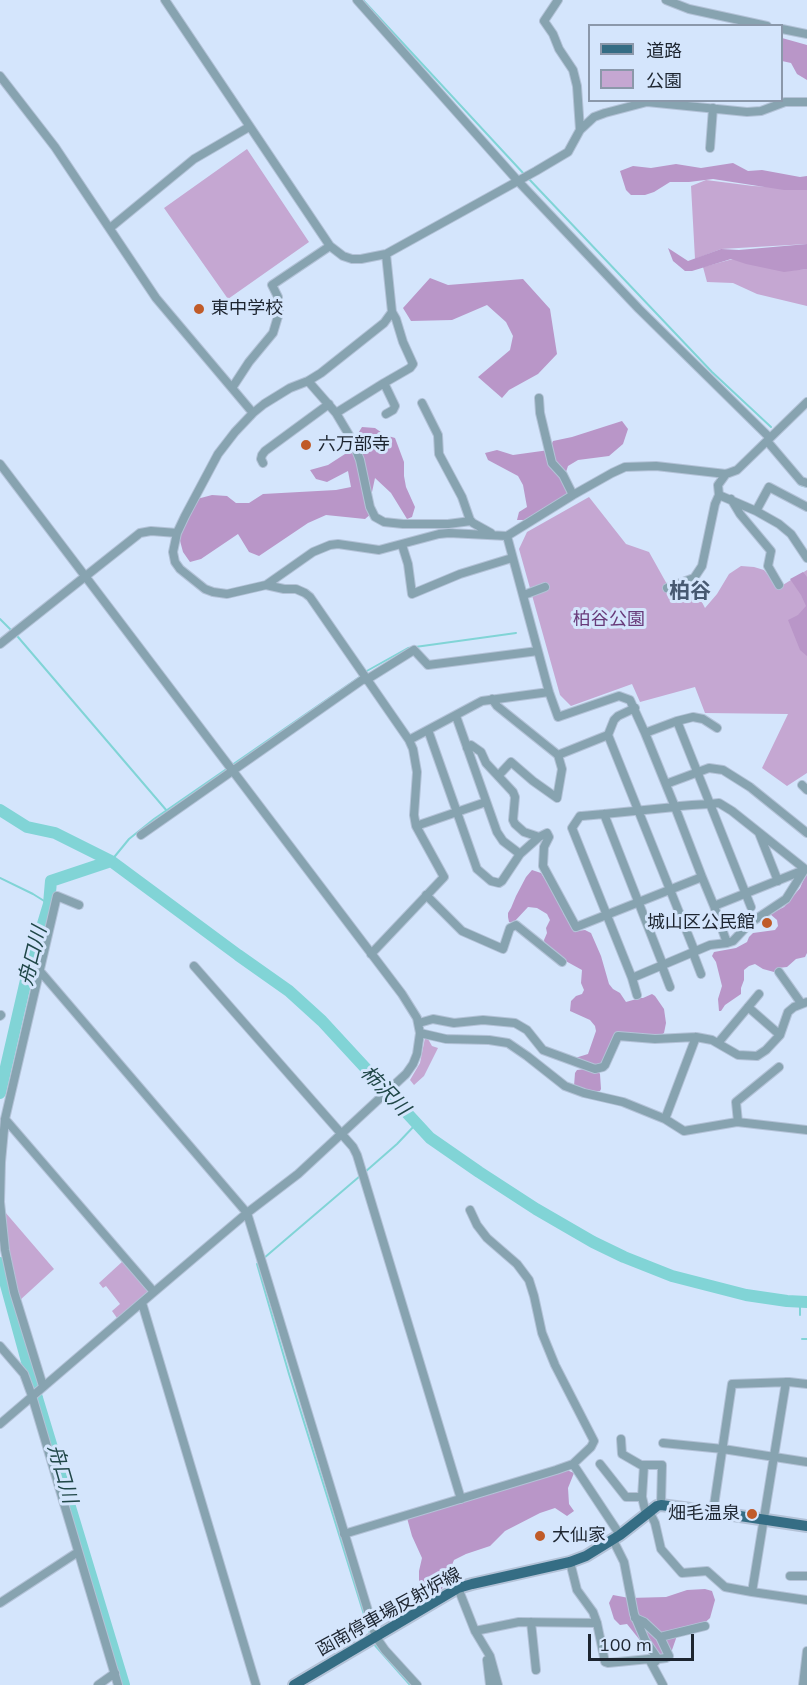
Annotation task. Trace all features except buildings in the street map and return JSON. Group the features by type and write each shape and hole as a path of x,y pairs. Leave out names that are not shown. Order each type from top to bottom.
{"main road":[{"path":"661,1505 807,1526"},
{"name":"函南停車場反射炉線","path":"294,1685 458,1588 570,1562 586,1556 661,1505"}],"street":[{"path":"165,0 330,246 343,256 352,259 386,254 536,171 568,152 580,130 594,117 647,102 747,112 760,111 785,102 807,102"},
{"path":"357,0 639,309 768,440 801,481 807,483"},
{"path":"558,0 543,21 573,70 577,86 580,130"},
{"path":"666,0 689,9 758,24"},
{"path":"689,9 694,0"},
{"path":"783,29 807,34"},
{"path":"0,76 55,147 156,298 253,413"},
{"path":"710,148 713,108"},
{"path":"110,228 194,159 249,127"},
{"path":"232,388 249,362 273,333 279,313 278,297 272,285 330,246"},
{"path":"336,413 413,364 392,312 386,254"},
{"path":"392,312 384,323 308,381 274,397 253,413 218,454 177,533 173,552 180,569 205,590 227,594 266,585 321,547 338,544 380,550 439,534 507,536 573,495 625,467 656,466 726,474 737,470 807,402"},
{"path":"308,381 336,413 349,435 360,460 370,507 375,517 384,522 403,524 448,524 471,521"},
{"path":"384,383 395,406 386,414"},
{"path":"539,398 540,413 552,463 563,475 573,495"},
{"path":"422,403 438,435 439,454 458,488 471,521 495,535"},
{"path":"263,463 261,459 265,451 329,404"},
{"path":"0,464 410,1005 419,1023 420,1033 417,1054 406,1074 341,1135 0,1424"},
{"path":"667,588 694,579 702,566 719,495 718,485 726,474"},
{"path":"756,511 769,487 807,507"},
{"path":"719,495 779,524 791,534 807,557"},
{"path":"731,499 740,514 771,551 768,566 780,585"},
{"path":"0,644 140,532 177,533"},
{"path":"507,536 549,692 558,717 619,696 630,700 666,784 727,943"},
{"path":"402,545 408,564 412,594 460,574 512,558"},
{"path":"266,585 284,590 296,589 305,593 321,612 413,749 417,771 414,815 416,826 444,877 371,954"},
{"path":"524,595 545,587"},
{"path":"141,836 365,679 414,650 428,666 538,651"},
{"path":"409,741 479,702 549,692"},
{"path":"492,699 496,706 558,755 562,771 557,798 511,762 498,776"},
{"path":"635,708 614,720 608,735 670,889 701,974"},
{"path":"456,716 500,838 520,854"},
{"path":"645,733 693,717 704,719 717,728"},
{"path":"677,721 751,907"},
{"path":"428,730 477,869 491,881 496,883 502,881 520,854 539,837 549,835 549,840 544,847 543,866 576,927 702,877"},
{"path":"558,755 608,735"},
{"path":"467,748 471,745 482,752 486,763 515,795 513,815 515,824 524,832 539,837"},
{"path":"666,784 709,768 723,770 750,787 807,833"},
{"path":"416,826 486,802"},
{"path":"637,995 572,828 580,816 719,803 806,869"},
{"path":"604,814 670,987"},
{"path":"758,832 778,881"},
{"path":"714,906 806,869"},
{"path":"632,978 710,945 733,941 750,923 786,899 806,869"},
{"path":"426,895 462,931 503,949 510,928 516,925 562,962"},
{"path":"43,1386 14,1292 5,1250 0,1202 1,1162 5,1119 57,896 78,905"},
{"path":"194,966 357,1155 461,1499"},
{"path":"39,970 247,1213 344,1534 373,1639 417,1685"},
{"path":"419,1023 433,1019 454,1023 483,1020 515,1023 527,1030 543,1050 596,1069 605,1065 618,1036 655,1039 696,1037 718,1043 738,1055 757,1056 780,1035 788,1012 804,1002 779,972"},
{"path":"718,1043 759,994"},
{"path":"748,1007 780,1035"},
{"path":"420,1033 446,1039 508,1043 565,1086 623,1102 665,1119 684,1131 738,1122 807,1130"},
{"path":"665,1119 696,1037"},
{"path":"738,1122 736,1102 779,1067"},
{"path":"5,1119 154,1292"},
{"path":"344,1534 538,1477 573,1464 594,1442 555,1365 542,1333 529,1280 517,1264 487,1238 477,1225 470,1210"},
{"path":"142,1303 256,1685"},
{"path":"0,1346 24,1374 32,1396 118,1685"},
{"path":"752,1592 786,1382"},
{"path":"713,1512 732,1384 786,1382 807,1384"},
{"path":"621,1439 622,1454 641,1465 662,1465 661,1505"},
{"path":"663,1443 723,1449 807,1462"},
{"path":"573,1464 617,1537 635,1618 656,1662 663,1685"},
{"path":"600,1464 626,1497 642,1497"},
{"path":"644,1465 642,1497 648,1513 653,1518 662,1549 682,1573 709,1571 725,1587 807,1600"},
{"path":"0,1603 78,1552"},
{"path":"570,1562 577,1590 593,1612 597,1623 605,1662 649,1659 656,1662 669,1656 660,1637 644,1622 635,1618"},
{"path":"790,1576 807,1576"},
{"path":"458,1588 475,1631 490,1656 498,1685"},
{"path":"475,1631 519,1622 597,1623"},
{"path":"531,1622 536,1670"},
{"path":"660,1637 705,1626"},
{"path":"486,1650 490,1685"},
{"path":"802,1685 807,1651"},
{"path":"98,1685 115,1674"}],"green space":[{"path":"247,149 309,242 228,299 164,208"},
{"path":"706,180 753,186 807,189 807,244 721,249 695,259 691,186"},
{"path":"733,259 783,271 807,269 807,306 757,294 733,283 707,282 703,267"},
{"name":"柏谷公園","path":"589,497 626,544 649,552 668,586 693,585 705,608 729,574 741,566 764,570 778,588 807,570 807,773 787,786 762,768 788,714 705,713 695,687 640,702 632,684 571,706 560,695 519,549 527,532"},
{"path":"425,1038 432,1046 438,1048 424,1076 414,1085 410,1080 420,1063"},
{"path":"5,1212 54,1269 19,1301 6,1238"},
{"path":"123,1261 149,1291 117,1318 112,1311 120,1304 106,1286 103,1288 99,1283"}],"shaded area":[{"path":"783,38 807,45 807,80 797,74 791,63 783,61"},
{"path":"733,163 748,171 762,170 800,177 807,176 807,190 784,190 713,179 670,182 645,195 631,195 626,190 620,171 633,166 651,168 676,164 701,168"},
{"path":"807,244 807,269 784,272 731,259 685,271 673,261 668,248 688,261 721,249 739,250"},
{"path":"430,278 448,285 523,279 550,309 557,354 538,374 509,390 502,398 478,377 510,350 513,336 506,322 487,305 452,320 411,321 403,308"},
{"path":"622,421 628,429 623,444 609,456 578,460 568,466 564,478 572,492 528,520 517,520 519,512 527,507 523,485 518,476 488,460 485,453 497,450 513,455 549,450 553,441"},
{"path":"362,427 375,428 395,438 404,462 406,487 415,507 412,517 407,519 391,493 375,478 372,513 365,519 326,515 308,523 259,556 249,552 238,534 201,559 190,562 183,552 179,537 197,499 212,495 227,496 236,503 249,503 263,494 336,490 351,487 348,471 327,482 316,479 310,470 328,465 345,454"},
{"path":"803,572 807,577 807,656 800,650 788,620 798,615 806,606 790,579"},
{"path":"532,870 541,873 572,927 577,931 585,930 591,933 609,984 613,989 620,993 626,1002 652,994 655,996 664,1009 666,1023 664,1033 648,1036 619,1034 602,1065 597,1067 575,1058 588,1054 596,1031 590,1020 570,1011 571,1001 584,990 581,983 582,970 545,946 546,928 550,920 547,914 537,908 528,907 514,922 509,922 508,913 526,877"},
{"path":"807,872 807,953 805,957 796,959 787,967 778,968 774,972 755,964 749,966 744,970 741,994 719,1011 718,999 722,986 716,962 712,956 714,952 736,948 747,942 753,933 775,930 778,926 777,920 770,914 784,907 800,888"},
{"path":"577,1070 598,1071 600,1091 586,1091 574,1086 575,1073"},
{"path":"562,1468 574,1473 568,1488 569,1504 574,1511 567,1516 555,1508 540,1513 505,1531 490,1546 454,1560 442,1589 429,1595 419,1585 422,1558 407,1518"},
{"path":"687,1590 712,1591 715,1600 710,1618 699,1628 679,1630 672,1650 657,1657 647,1649 627,1624 620,1625 614,1619 609,1603 613,1595 629,1598 666,1597"}],"waterway":[{"path":"363,0 524,174"},
{"path":"528,178 712,372 771,427"},
{"path":"797,482 807,487"},
{"path":"0,619 167,811"},
{"path":"365,672 408,648 516,633"},
{"path":"232,765 361,676"},
{"path":"111,861 129,839 154,819 228,768"},
{"name":"柿沢川","path":"0,810 27,827 55,833 111,861 289,991 322,1021 430,1138 536,1209 593,1242 672,1276 746,1295 807,1302"},
{"name":"舟口川","path":"0,1093 26,980 49,904 51,881 111,861"},
{"path":"0,878 49,904"},
{"path":"365,1172 416,1124"},
{"path":"360,1176 257,1264 371,1637"},
{"name":"舟口川","path":"0,1263 37,1398 124,1685"},
{"path":"800,1302 800,1315"},
{"path":"802,1339 807,1339"},
{"path":"372,1642 410,1685"}],"place":[{"name":"東中学校","path":"199,309"},
{"name":"六万部寺","path":"306,445"},
{"name":"城山区公民館","path":"767,923"},
{"name":"畑毛温泉","path":"752,1514"},
{"name":"大仙家","path":"540,1536"}],"district":[{"name":"柏谷","path":"690,592"}]}
